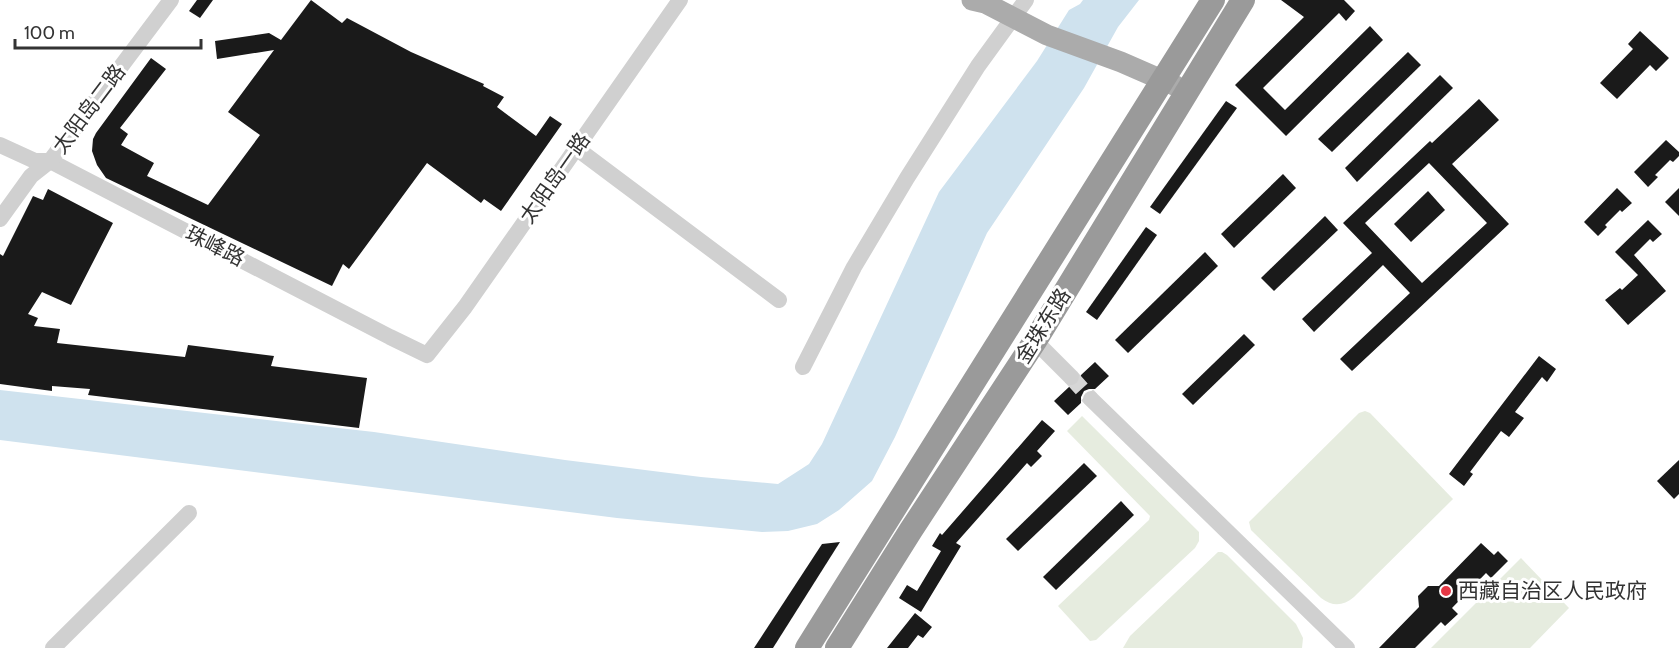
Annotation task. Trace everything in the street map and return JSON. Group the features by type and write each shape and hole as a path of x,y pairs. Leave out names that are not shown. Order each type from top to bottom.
{"highway":[{"name":"金珠东路","path":"807,648 1213,0"},
{"name":"金珠东路","path":"837,648 1035,341 1243,0"}],"main road":[{"path":"980,1 1047,35 1122,62 1187,91"}],"street":[{"name":"太阳岛二路","path":"0,219 31,176 50,161 171,0"},
{"name":"太阳岛一路","path":"427,355 465,307 680,0"},
{"path":"803,367 854,267 901,188 978,66 1026,0"},
{"name":"珠峰路","path":"0,145 35,161 50,161 427,355"},
{"path":"576,148 779,300"},
{"path":"1035,341 1071,377"},
{"path":"1091,399 1347,648"},
{"path":"64,644 189,513"}],"shaded area":[{"path":"1365,411 1370,413 1453,499 1354,597 1342,604 1334,604 1321,598 1251,530 1249,522 1359,413"},
{"path":"1082,416 1199,532 1199,541 1195,548 1096,640 1090,641 1058,606 1149,520 1150,516 1067,431"},
{"path":"1218,552 1227,555 1296,624 1303,638 1302,648 1123,648 1130,636"},
{"path":"1521,558 1569,608 1530,648 1431,648"}],"water":[{"path":"1083,0 1139,0 1118,27 1084,88 987,233 895,437 872,481 839,510 817,524 788,531 762,532 617,518 0,440 0,390 374,432 565,460 778,484 809,464 822,444 939,192 1037,61 1069,10"}],"building":[{"path":"197,0 213,0 200,18 189,11"},
{"path":"311,0 342,23 347,18 411,52 484,84 483,86 504,97 497,107 536,136 550,116 562,124 501,211 484,199 481,203 427,163 349,269 343,264 332,286 106,178 97,165 92,151 96,133 151,58 166,69 120,128 128,134 121,145 154,163 147,176 208,205 260,135 228,112 274,50 217,59 215,41 269,33 281,40"},
{"path":"1281,0 1344,0 1355,11 1346,21 1339,13 1263,88 1285,110 1370,26 1383,40 1286,136 1235,85 1304,17"},
{"path":"1640,31 1669,58 1656,71 1650,65 1617,99 1600,83 1633,49 1628,44"},
{"path":"1408,52 1421,65 1332,152 1318,139"},
{"path":"1440,75 1453,88 1357,182 1345,168"},
{"path":"1479,99 1499,120 1452,164 1509,224 1352,371 1340,359 1410,293 1383,265 1314,332 1302,319 1372,253 1343,223 1430,141 1432,143","holes":["1429,163 1487,223 1422,283 1365,223"]},
{"path":"1226,101 1237,108 1160,214 1150,207"},
{"path":"1666,140 1679,152 1679,156 1673,162 1670,160 1655,175 1658,177 1648,187 1634,172"},
{"path":"1283,174 1296,188 1234,248 1221,234"},
{"path":"1617,188 1632,203 1622,212 1620,210 1598,236 1584,222"},
{"path":"1679,188 1679,216 1665,202"},
{"path":"48,189 113,223 71,305 42,292 28,314 38,318 34,326 60,329 57,343 185,357 188,345 274,356 271,366 367,378 359,428 88,395 90,389 52,386 52,391 0,384 0,254 3,256 33,196 43,200"},
{"path":"1428,191 1445,210 1411,242 1394,224"},
{"path":"1325,216 1338,230 1274,291 1261,278"},
{"path":"1648,220 1662,234 1653,242 1650,239 1634,255 1666,291 1628,325 1605,300 1620,288 1622,290 1638,275 1615,252"},
{"path":"1146,227 1157,235 1097,320 1086,312"},
{"path":"1205,252 1218,266 1128,353 1115,340"},
{"path":"1244,334 1255,345 1193,405 1182,394"},
{"path":"1539,356 1556,369 1547,382 1542,377 1515,412 1524,418 1509,437 1501,431 1470,472 1473,474 1464,486 1449,474"},
{"path":"1095,362 1109,376 1095,389 1084,391 1081,403 1068,415 1054,401 1069,387 1078,385 1081,375"},
{"path":"1042,420 1055,431 1037,451 1042,456 1031,467 1027,463 956,543 961,546 921,612 899,598 907,585 917,591 941,551 932,546 940,533 942,535"},
{"path":"1679,460 1679,494 1674,499 1657,481"},
{"path":"1084,463 1097,476 1018,551 1006,539"},
{"path":"1121,501 1134,515 1056,590 1043,577"},
{"path":"840,542 773,648 754,648 822,544"},
{"name":"西藏自治区人民政府","path":"1481,543 1494,555 1498,551 1508,561 1491,578 1486,573 1452,608 1458,614 1445,626 1441,622 1415,648 1379,648 1419,607 1418,596 1428,586 1439,586"},
{"path":"915,613 932,627 923,638 918,635 908,648 887,648"}],"tunnel":[{"path":"1071,377 1091,399"}],"place":[{"name":"西藏自治区人民政府","path":"1446,591"}]}
